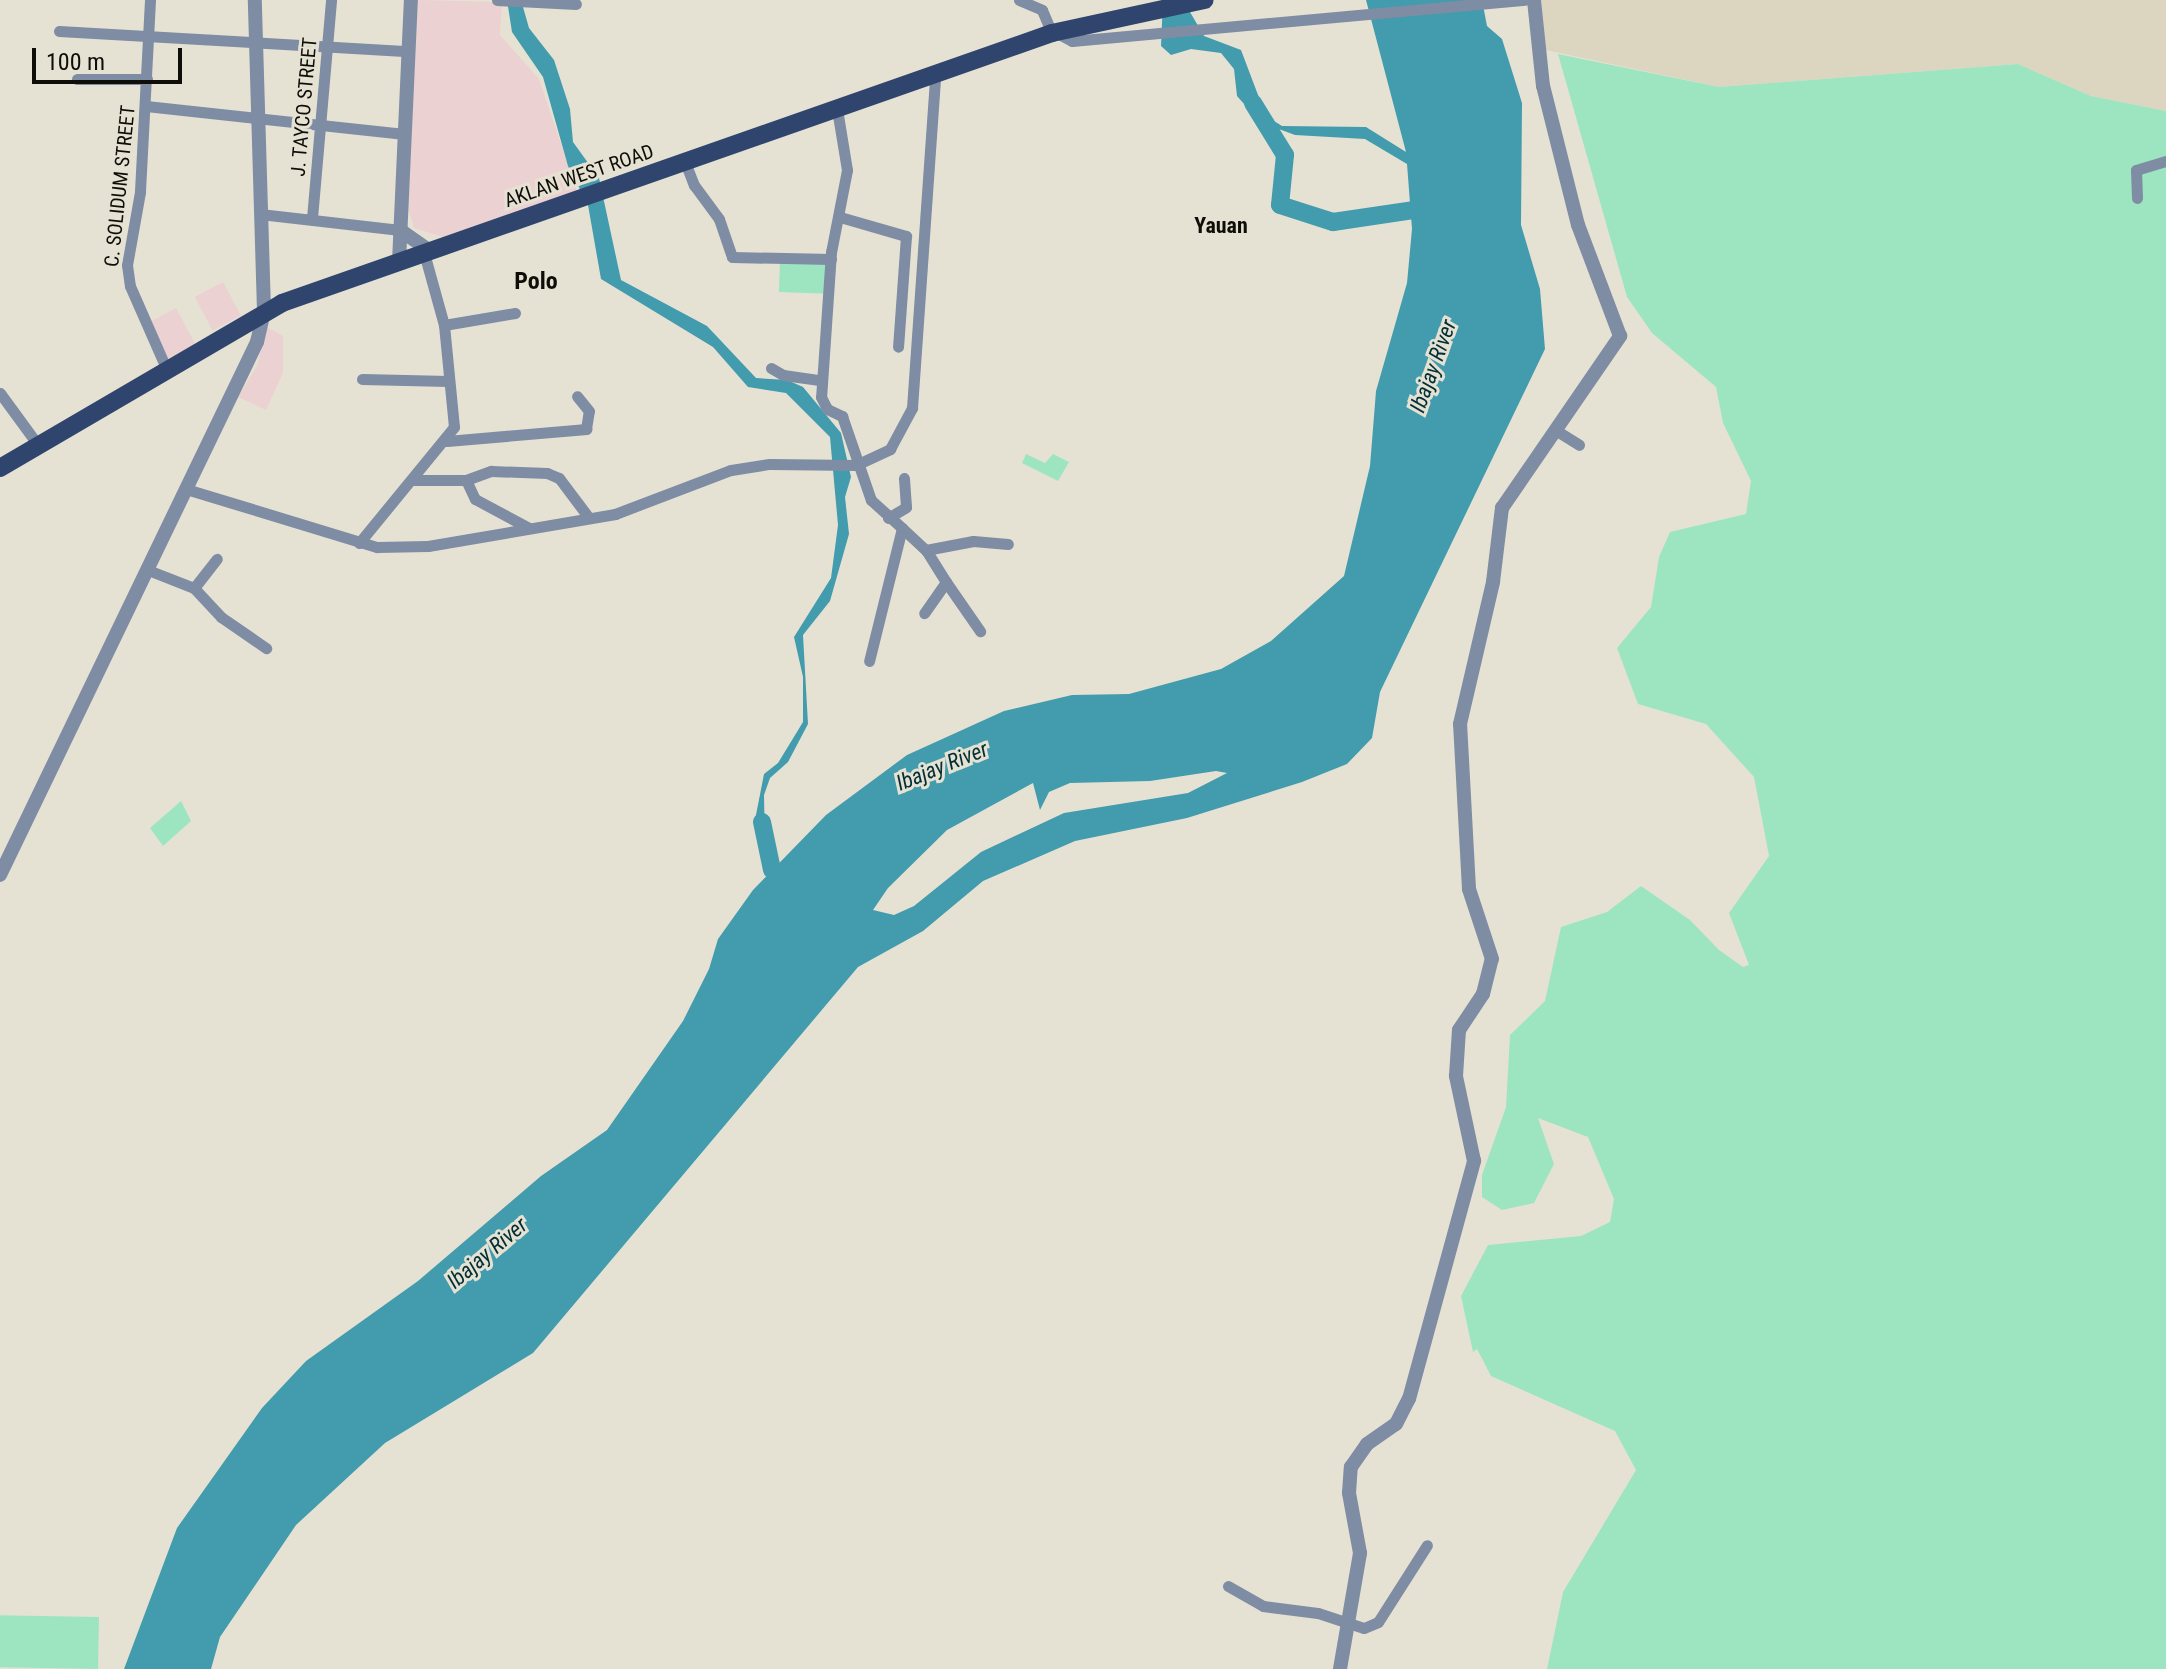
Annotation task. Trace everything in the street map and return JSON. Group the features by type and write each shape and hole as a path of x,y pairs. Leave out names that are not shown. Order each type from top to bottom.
{"main road":[{"name":"AKLAN WEST ROAD","path":"0,468 264,311 1054,32 1204,0"}],"street":[{"name":"C. SOLIDUM STREET","path":"150,0 140,192 127,265 130,286 166,368"},
{"path":"0,875 257,342 264,311 255,0"},
{"name":"J. TAYCO STREET","path":"312,218 331,0"},
{"path":"399,262 411,0"},
{"path":"497,0 576,4"},
{"path":"1019,0 1042,10 1054,32 1072,41 1525,0"},
{"path":"1340,1669 1360,1553 1349,1493 1351,1467 1367,1444 1396,1424 1409,1399 1474,1161 1456,1076 1459,1030 1483,994 1492,959 1469,889 1460,724 1493,582 1502,508 1521,474 1557,431 1616,346 1620,326 1578,225 1543,86 1534,0"},
{"path":"59,31 408,51"},
{"path":"186,489 359,543 428,546 589,518 667,498 731,470 770,464 856,465 890,449 912,408 935,75"},
{"path":"77,79 147,79"},
{"path":"146,106 404,134"},
{"path":"837,109 847,170 831,259 820,380 824,406 842,416 856,465 871,500 926,550 980,631"},
{"path":"2137,198 2136,170 2166,161"},
{"path":"685,162 694,185 719,219 732,257 831,259"},
{"path":"260,214 400,230 427,252 444,325 454,427 447,441 359,543"},
{"path":"840,217 906,236 898,347"},
{"path":"444,325 515,313"},
{"path":"771,368 783,375 820,380"},
{"path":"362,379 448,381"},
{"path":"0,393 38,445"},
{"path":"447,441 586,429 589,411 577,396"},
{"path":"1557,431 1579,445"},
{"path":"413,480 466,480 491,471 547,473 559,478 589,518"},
{"path":"888,518 906,507 904,478"},
{"path":"466,480 475,499 529,528"},
{"path":"869,661 902,528"},
{"path":"926,550 973,541 1008,544"},
{"path":"194,588 217,559"},
{"path":"148,570 194,588 221,617 266,648"},
{"path":"924,613 946,582"},
{"path":"1228,1586 1263,1606 1318,1613 1364,1628 1378,1622 1427,1545"}],"shaded area":[{"path":"418,0 502,2 500,35 539,79 577,191 443,237 414,228 408,208"},
{"path":"1541,0 2166,0 2166,111 2091,96 2018,64 1719,87 1541,49"},
{"path":"223,282 241,316 213,331 195,297"},
{"path":"176,308 195,344 167,359 148,323"},
{"path":"266,327 283,336 283,373 266,410 238,397 257,366"}],"green space":[{"path":"1558,54 1719,87 2018,64 2091,96 2166,111 2166,1669 1547,1669 1563,1592 1636,1470 1615,1431 1491,1376 1477,1349 1473,1352 1461,1296 1488,1245 1581,1236 1610,1222 1614,1199 1588,1137 1538,1118 1554,1164 1534,1203 1502,1210 1482,1197 1482,1175 1506,1107 1510,1035 1545,1001 1561,927 1607,912 1641,886 1690,920 1719,950 1743,967 1749,965 1729,913 1769,856 1754,777 1706,724 1638,704 1617,648 1651,607 1659,557 1670,532 1746,514 1751,481 1723,423 1716,387 1652,333 1627,297"},
{"path":"780,260 828,262 827,294 779,292"},
{"path":"1026,454 1045,463 1053,454 1069,462 1058,481 1022,463"},
{"path":"181,801 191,821 163,846 150,828"},
{"path":"0,1615 99,1617 98,1669 0,1667"}],"water":[{"path":"507,0 521,0 529,28 554,60 570,109 573,142 599,178 621,280 707,326 756,378 787,380 803,387 841,433 851,477 845,497 849,534 830,601 803,635 808,724 788,762 770,778 764,795 765,847 755,820 764,774 778,763 803,722 803,677 794,637 831,578 838,525 830,437 786,393 748,387 713,347 601,279 588,205 568,166 543,77 512,32"},
{"name":"Ibajay River","path":"1163,0 1183,0 1204,36 1241,50 1266,116 1282,126 1366,127 1406,152 1366,0 1482,0 1487,26 1502,39 1522,103 1521,225 1540,289 1545,349 1380,692 1372,738 1347,764 1302,782 1187,818 1075,841 983,881 923,931 858,967 533,1353 385,1443 296,1525 220,1637 211,1669 124,1669 177,1528 262,1408 306,1361 418,1281 541,1176 607,1130 683,1021 709,969 718,939 753,890 826,815 907,755 1004,711 1072,695 1129,694 1221,669 1271,641 1344,576 1370,466 1376,391 1407,283 1412,229 1407,164 1365,139 1295,135 1260,122 1237,96 1234,69 1221,53 1191,49 1171,55 1161,46","holes":["1216,771 1227,773 1188,793 1064,813 981,852 914,906 894,915 873,910 888,888 947,830 1033,783 1040,810 1049,792 1070,783 1150,781"]}],"waterway":[{"path":"1253,103 1285,155 1280,205 1333,222 1435,207"},
{"path":"762,822 772,870"}],"district":[{"name":"Yauan","path":"1221,226"},
{"name":"Polo","path":"536,282"}]}
